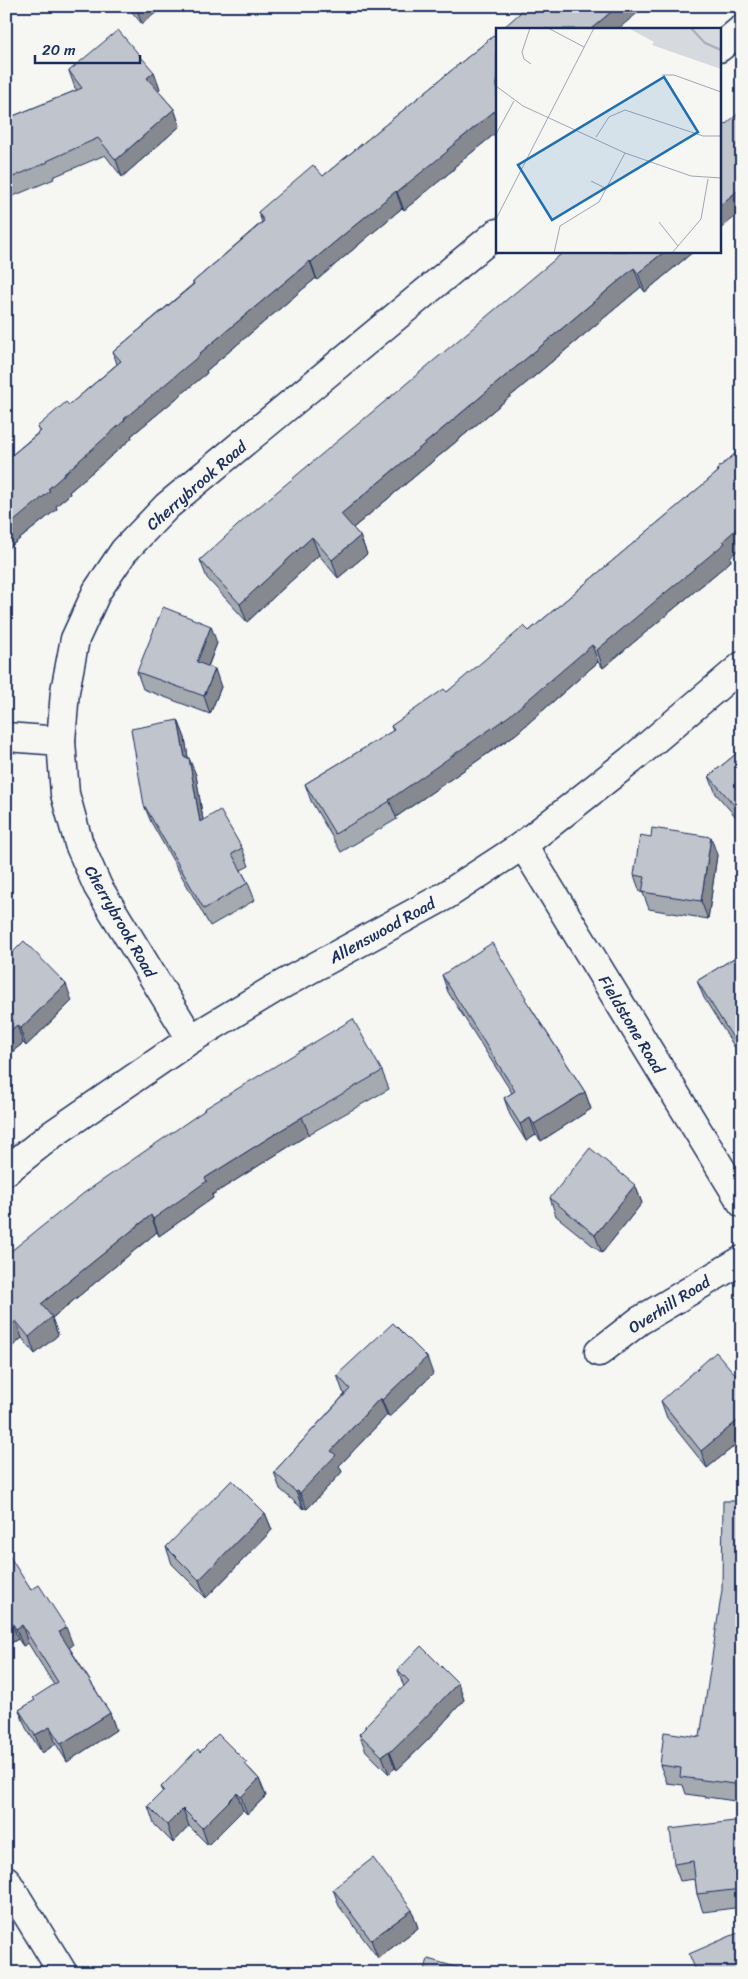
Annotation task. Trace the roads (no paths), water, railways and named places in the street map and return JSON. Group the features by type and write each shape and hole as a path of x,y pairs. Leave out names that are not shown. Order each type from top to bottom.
{"street":[{"path":"720,47 742,29"},
{"name":"Cherrybrook Road","path":"190,1039 98,887 79,844 65,794 61,741 74,639 96,591 124,551 167,506 496,234"},
{"name":"Allenswood Road","path":"6,1171 50,1136 190,1039 274,989 445,896 523,845 631,760 742,666"},
{"path":"6,737 61,741"},
{"name":"Fieldstone Road","path":"523,845 742,1203"},
{"name":"Overhill Road","path":"599,1352 639,1321 742,1260"},
{"path":"6,1880 63,1973"}]}
